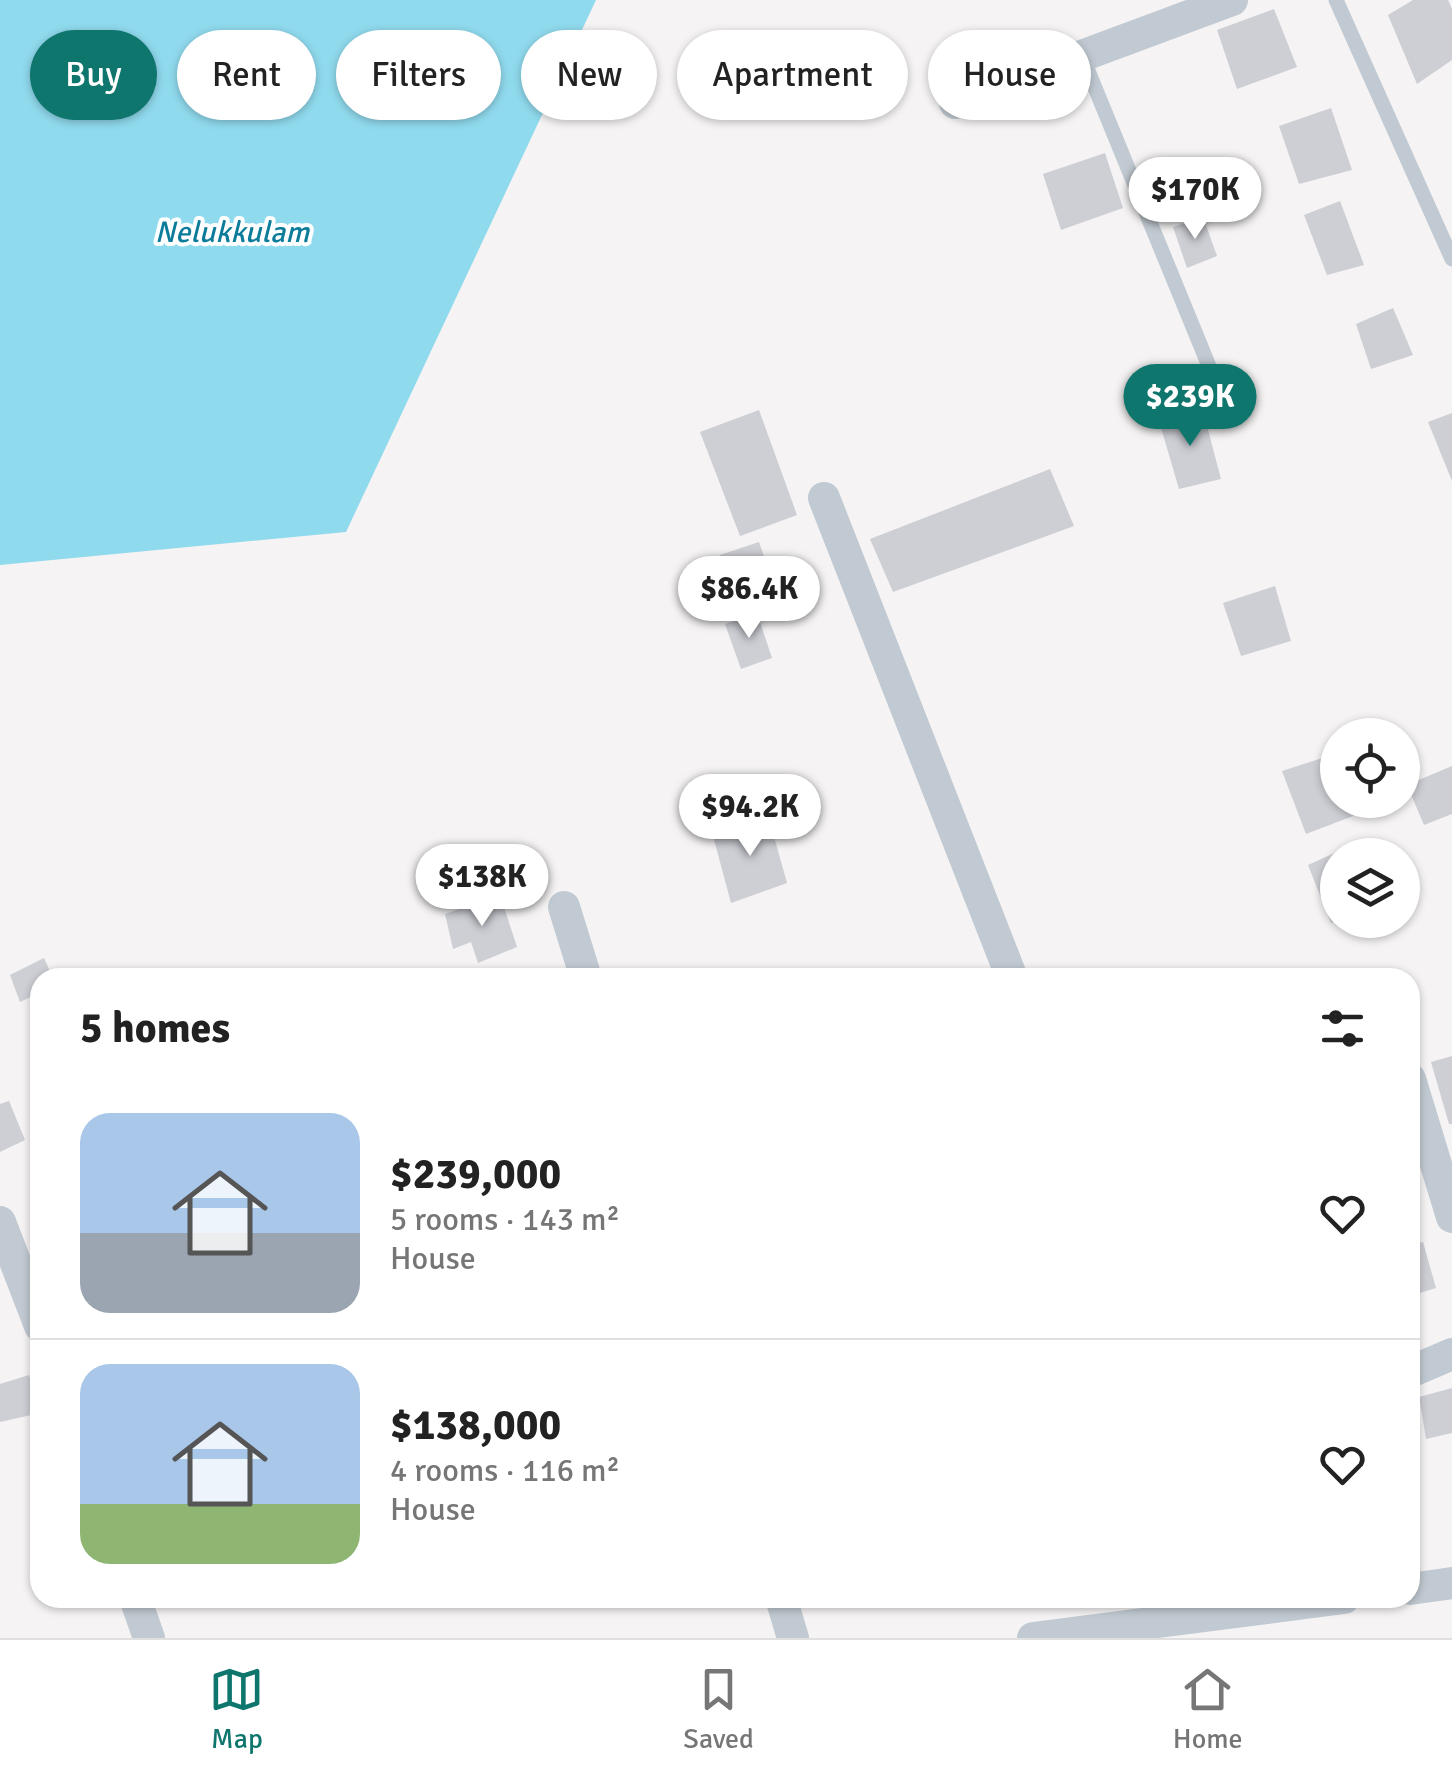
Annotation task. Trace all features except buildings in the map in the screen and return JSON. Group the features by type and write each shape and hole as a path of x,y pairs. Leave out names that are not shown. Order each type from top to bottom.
{"street":[{"path":"1091,53 1232,0"},
{"path":"824,498 1008,968"},
{"path":"564,906 583,968"},
{"path":"1420,1112 1452,1217"},
{"path":"0,1222 30,1300"},
{"path":"1420,1368 1452,1354"},
{"path":"1420,1588 1452,1584"},
{"path":"138,1608 149,1638"},
{"path":"783,1608 793,1638"},
{"path":"1033,1638 1266,1608"}],"lane":[{"path":"1336,0 1452,259"},
{"path":"1091,78 1211,370"}],"water":[{"name":"Nelukkulam","path":"0,0 596,0 582,30 521,30 521,120 540,120 346,532 0,565"}]}
